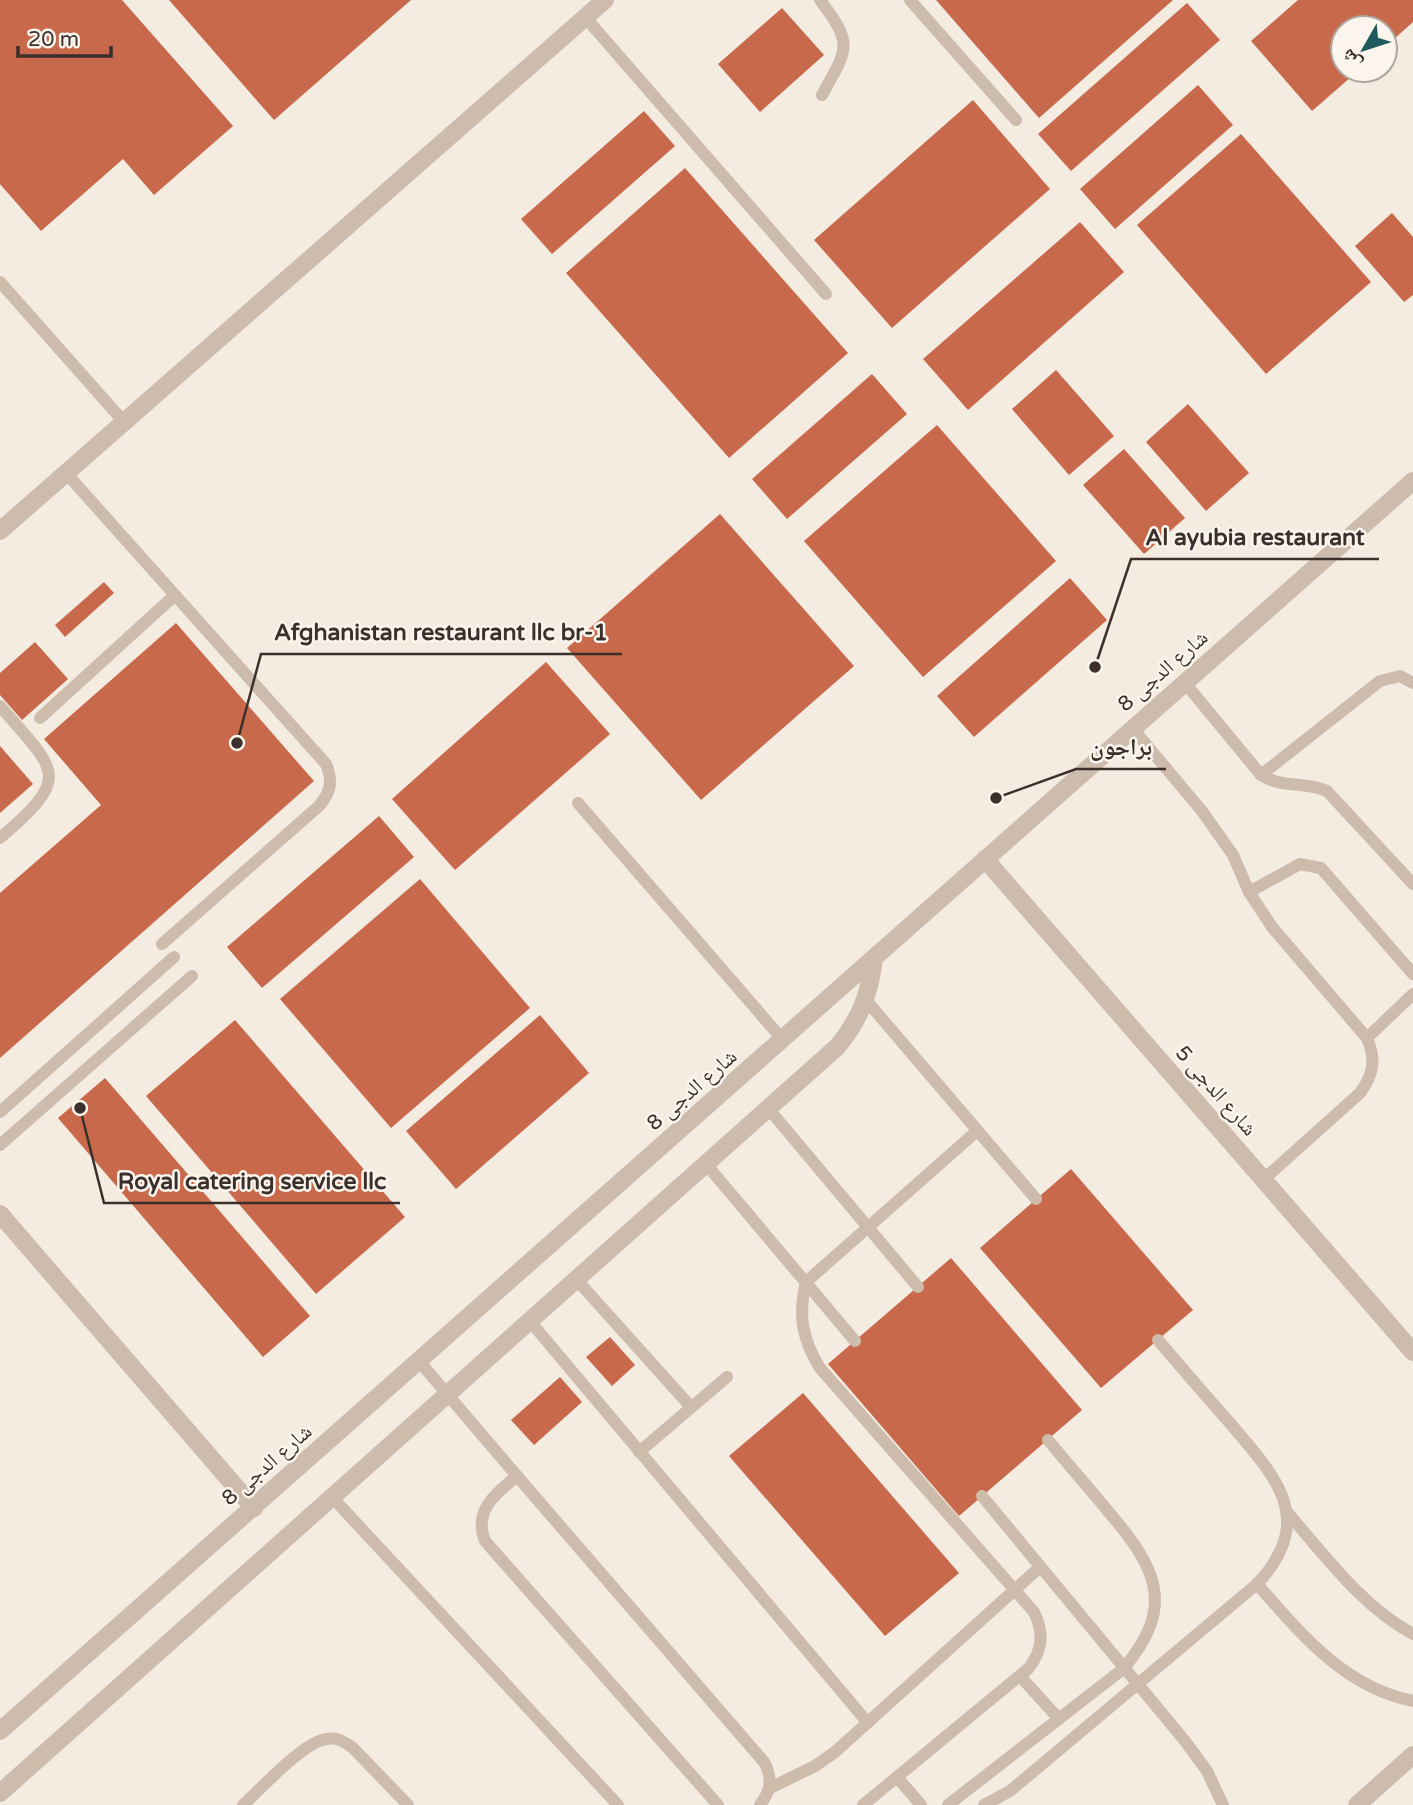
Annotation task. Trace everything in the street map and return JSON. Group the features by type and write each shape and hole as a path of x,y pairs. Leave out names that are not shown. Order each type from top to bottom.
{"street":[{"path":"0,531 605,0"},
{"name":"شارع الدجى 8","path":"0,1731 1413,481"},
{"name":"شارع الدجى 5","path":"985,859 1413,1353"},
{"path":"0,1793 837,1047 849,1033 866,1000 874,958"},
{"path":"0,1214 254,1508"},
{"path":"1357,1805 1413,1755"}],"lane":[{"path":"820,0 836,22 845,43 844,56 822,95"},
{"path":"910,0 1016,120"},
{"path":"586,17 826,294"},
{"path":"2,288 124,422"},
{"path":"66,473 326,764 331,786 319,806 162,944"},
{"path":"40,718 174,594"},
{"path":"1261,775 1380,681 1400,676 1413,682"},
{"path":"1185,683 1261,775 1281,785 1310,785 1327,791 1413,884"},
{"path":"0,705 40,752 49,777 45,796 37,806 0,838"},
{"path":"1133,729 1202,811 1233,855 1250,892 1272,927 1367,1038 1373,1052 1369,1081 1263,1180"},
{"path":"578,803 783,1040"},
{"path":"1250,892 1300,864 1321,868 1413,974"},
{"path":"3,1105 174,957"},
{"path":"0,1145 192,976"},
{"path":"1367,1038 1413,994"},
{"path":"866,1000 1036,1199"},
{"path":"768,1108 918,1287"},
{"path":"863,1805 1020,1676 1037,1658 1041,1635 1034,1612 820,1368 803,1336 801,1309 806,1282 977,1131"},
{"path":"706,1164 855,1341"},
{"path":"576,1279 691,1407"},
{"path":"529,1320 868,1723"},
{"path":"1158,1340 1273,1473 1286,1511 1356,1589 1378,1610 1413,1634"},
{"path":"419,1361 764,1762 770,1788"},
{"path":"639,1452 727,1377"},
{"path":"948,1805 1123,1669 1141,1649 1152,1624 1155,1597 1150,1571 1138,1546 1048,1440"},
{"path":"517,1476 487,1504 481,1522 485,1541 719,1805"},
{"path":"982,1496 1192,1751 1223,1805"},
{"path":"332,1497 618,1805"},
{"path":"984,1805 1010,1791 1257,1584 1271,1569 1280,1552 1286,1511"},
{"path":"760,1805 770,1788 815,1766 868,1723 1040,1567"},
{"path":"1257,1584 1325,1658 1378,1690 1413,1701"},
{"path":"1020,1676 1059,1719"},
{"path":"243,1805 309,1746 326,1739 345,1742 353,1748 408,1805"},
{"path":"897,1777 921,1805"}],"building":[{"path":"0,0 122,0 233,126 154,195 123,159 41,231 0,184"},
{"path":"169,0 411,0 274,120"},
{"path":"936,0 1173,0 1039,118"},
{"path":"1298,0 1413,0 1413,22 1399,34 1399,14 1329,14 1329,84 1343,84 1312,111 1251,41"},
{"path":"1187,3 1220,40 1071,171 1038,134"},
{"path":"782,8 824,55 760,112 718,64"},
{"path":"1198,85 1233,125 1115,229 1080,189"},
{"path":"973,100 1050,189 892,328 814,240"},
{"path":"644,111 675,146 552,254 521,219"},
{"path":"1241,134 1371,282 1266,374 1137,225"},
{"path":"685,168 848,353 729,458 566,273"},
{"path":"1392,213 1413,237 1413,295 1404,302 1355,246"},
{"path":"1080,222 1124,272 968,410 923,359"},
{"path":"1056,370 1114,436 1069,475 1012,409"},
{"path":"872,374 907,414 787,519 752,479"},
{"path":"1188,404 1249,473 1206,511 1146,442"},
{"path":"937,425 1056,561 923,677 804,541"},
{"path":"1124,449 1185,518 1144,554 1083,485"},
{"path":"720,514 854,666 701,800 567,648"},
{"path":"1070,578 1107,620 974,737 937,696"},
{"path":"104,582 114,593 65,637 55,625"},
{"path":"176,623 314,781 0,1058 0,893 101,805 44,739"},
{"path":"35,642 68,679 22,720 0,695 0,673"},
{"path":"546,662 610,734 455,870 392,799"},
{"path":"0,746 33,784 0,813"},
{"path":"379,816 414,857 262,988 227,947"},
{"path":"420,879 530,1008 391,1128 280,999"},
{"path":"540,1015 589,1073 456,1189 406,1131"},
{"path":"235,1020 405,1217 316,1294 146,1096"},
{"path":"105,1078 310,1316 263,1357 58,1118"},
{"path":"1071,1169 1193,1310 1101,1388 980,1248"},
{"path":"951,1258 1082,1410 959,1516 828,1364"},
{"path":"610,1337 635,1365 612,1386 586,1357"},
{"path":"560,1377 582,1402 534,1445 511,1420"},
{"path":"803,1393 959,1573 885,1636 729,1456"}],"place":[{"name":"Al ayubia restaurant","path":"1095,667"},
{"name":"Afghanistan restaurant llc br-1","path":"237,743"},
{"name":"براجون","path":"996,798"},
{"name":"Royal catering service llc","path":"80,1108"}]}
